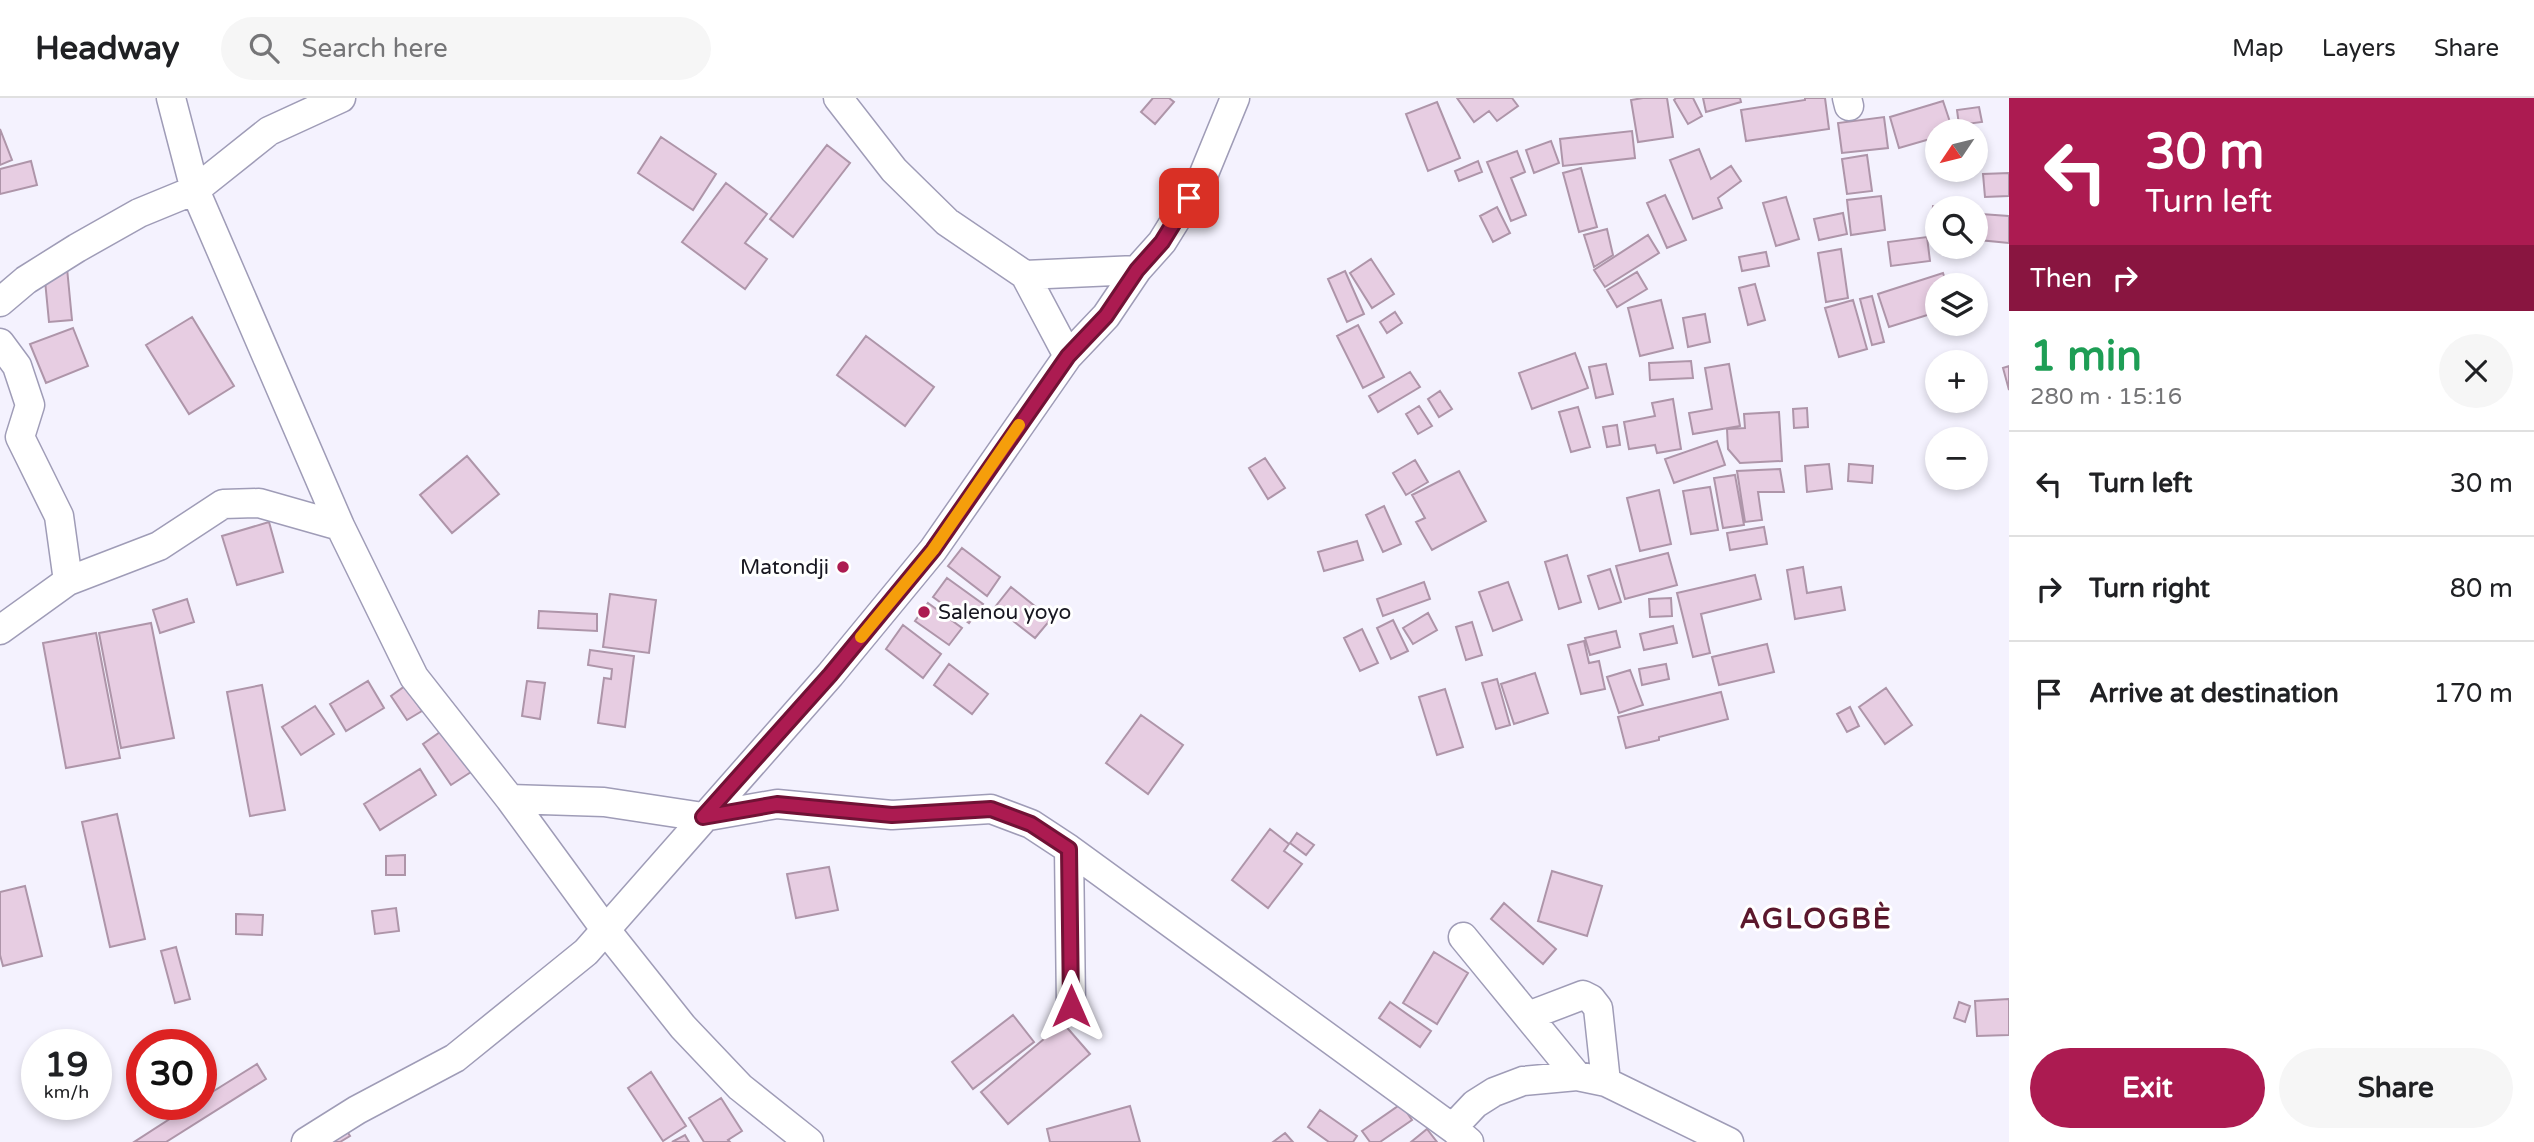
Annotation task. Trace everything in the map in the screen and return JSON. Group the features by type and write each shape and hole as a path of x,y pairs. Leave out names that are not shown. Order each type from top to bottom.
{"street":[{"path":"171,98 195,190 340,526 414,677 605,929 683,1027 740,1087 809,1142"},
{"path":"0,303 26,280 77,248 139,213 195,190 269,131 341,98"},
{"path":"838,98 894,170 938,213 1025,275 1068,356"},
{"path":"306,1142 357,1110 455,1058 586,952 830,675 933,550 1068,356 1106,316 1137,270 1162,242 1203,176 1235,98"},
{"path":"1025,275 1137,270"},
{"path":"0,343 17,366 30,405 20,437 59,516 68,581"},
{"path":"0,630 68,581 159,546 223,505 259,503 340,526"},
{"path":"509,799 604,803 703,817 777,804 892,815 991,809 1031,824 1069,849 1462,1136"},
{"path":"1069,849 1071,1006"},
{"path":"1463,937 1577,1076"},
{"path":"1528,1016 1583,995 1591,999 1598,1008 1606,1082"},
{"path":"1462,1136 1458,1122 1475,1104 1494,1092 1523,1081 1577,1076 1606,1082 1729,1142"}],"building":[{"path":"1153,98 1169,98 1174,102 1155,124 1141,112"},
{"path":"1457,98 1512,98 1518,106 1497,121 1489,111 1474,122"},
{"path":"1667,98 1673,137 1638,142 1631,100"},
{"path":"1693,98 1702,116 1688,124 1674,100"},
{"path":"1703,98 1740,98 1741,102 1706,112"},
{"path":"1805,98 1825,98 1829,129 1746,141 1741,110"},
{"path":"1943,101 1949,119 1925,119 1925,140 1899,148 1890,117"},
{"path":"1437,102 1460,158 1428,171 1406,114"},
{"path":"1979,107 1981,119 1958,119 1957,110"},
{"path":"1884,117 1888,148 1842,153 1838,123"},
{"path":"0,129 12,160 0,165"},
{"path":"1632,131 1635,158 1563,166 1560,139"},
{"path":"661,137 716,174 693,210 638,173"},
{"path":"1551,141 1559,163 1534,173 1526,150"},
{"path":"827,145 850,163 793,237 770,219"},
{"path":"1699,149 1711,179 1731,166 1741,181 1718,198 1722,208 1693,219 1670,160"},
{"path":"1517,151 1525,172 1511,178 1526,215 1511,221 1487,162"},
{"path":"1867,155 1872,191 1847,194 1842,159"},
{"path":"31,161 37,185 0,194 0,169"},
{"path":"1478,161 1482,172 1459,181 1455,171"},
{"path":"1581,168 1597,227 1579,232 1563,173"},
{"path":"2009,173 2009,196 1985,196 1984,182 1988,182 1988,174"},
{"path":"726,183 767,214 745,243 767,259 745,289 682,242"},
{"path":"1665,195 1686,240 1667,248 1647,203"},
{"path":"1881,196 1885,230 1851,235 1847,200"},
{"path":"1786,197 1799,239 1776,246 1763,203"},
{"path":"1497,207 1510,233 1493,242 1480,216"},
{"path":"1843,213 1847,234 1819,240 1814,219"},
{"path":"1988,214 2009,216 2009,243 1988,241"},
{"path":"1607,229 1613,255 1594,267 1584,235"},
{"path":"1648,235 1659,253 1605,287 1594,270"},
{"path":"1925,237 1925,259 1930,261 1891,266 1888,242"},
{"path":"1841,249 1848,298 1826,302 1818,253"},
{"path":"1766,252 1769,266 1742,271 1739,257"},
{"path":"1371,259 1394,294 1372,308 1350,273"},
{"path":"67,268 72,320 49,322 44,270"},
{"path":"1345,271 1364,314 1347,322 1328,279"},
{"path":"1637,272 1647,289 1617,307 1607,290"},
{"path":"1925,279 1925,316 1889,327 1878,294"},
{"path":"1755,284 1765,320 1748,325 1739,288"},
{"path":"1872,296 1884,342 1872,345 1860,299"},
{"path":"1661,300 1673,348 1640,356 1628,308"},
{"path":"1853,300 1867,349 1839,357 1825,308"},
{"path":"1395,312 1402,323 1387,333 1380,322"},
{"path":"1705,314 1710,342 1688,347 1683,318"},
{"path":"192,317 234,386 189,414 146,345"},
{"path":"1358,325 1384,377 1363,388 1337,336"},
{"path":"73,328 88,366 46,383 30,344"},
{"path":"866,336 934,387 905,426 837,375"},
{"path":"1575,353 1588,388 1532,409 1519,373"},
{"path":"1691,361 1693,378 1650,380 1649,363"},
{"path":"1606,364 1613,394 1596,398 1589,367"},
{"path":"1729,364 1740,426 1693,434 1689,413 1712,409 1705,368"},
{"path":"2009,366 2009,390 2003,368"},
{"path":"1410,372 1420,387 1378,412 1369,396"},
{"path":"1440,391 1452,409 1439,417 1428,399"},
{"path":"1673,399 1681,449 1657,453 1655,445 1629,449 1624,422 1655,416 1652,403"},
{"path":"1419,406 1432,426 1418,434 1406,414"},
{"path":"1578,407 1590,447 1571,452 1559,412"},
{"path":"1807,408 1808,427 1794,428 1793,409"},
{"path":"1779,412 1782,461 1740,463 1728,449 1727,429 1745,428 1744,414"},
{"path":"1617,425 1620,445 1607,447 1603,427"},
{"path":"1717,441 1725,465 1674,483 1665,459"},
{"path":"467,456 499,494 452,533 420,495"},
{"path":"1265,458 1285,488 1268,499 1249,468"},
{"path":"1415,460 1428,482 1406,495 1393,473"},
{"path":"1829,464 1832,489 1807,492 1805,466"},
{"path":"1849,464 1873,466 1872,483 1848,481"},
{"path":"1780,469 1784,492 1758,492 1762,520 1745,522 1737,471"},
{"path":"1459,471 1486,521 1432,550 1416,522 1425,518 1412,495"},
{"path":"1735,475 1744,525 1723,528 1714,478"},
{"path":"1710,487 1718,530 1691,534 1683,491"},
{"path":"1659,490 1671,544 1640,551 1627,498"},
{"path":"1384,506 1401,544 1383,552 1366,515"},
{"path":"269,522 283,572 237,585 222,536"},
{"path":"1764,527 1767,544 1730,550 1727,533"},
{"path":"1357,541 1363,560 1324,571 1318,552"},
{"path":"962,548 1000,577 987,596 948,566"},
{"path":"1668,553 1677,585 1625,599 1616,566"},
{"path":"1567,555 1581,602 1559,609 1545,562"},
{"path":"1803,567 1807,593 1841,587 1845,610 1795,619 1787,570"},
{"path":"1610,569 1621,602 1599,609 1588,576"},
{"path":"1755,575 1761,599 1701,614 1710,653 1693,657 1677,593"},
{"path":"947,578 983,604 969,623 933,597"},
{"path":"1424,582 1430,599 1383,616 1377,599"},
{"path":"1508,582 1522,620 1493,631 1479,592"},
{"path":"1011,587 1051,619 1035,638 995,607"},
{"path":"610,594 656,600 649,653 603,647"},
{"path":"1671,598 1672,616 1650,617 1649,599"},
{"path":"187,599 194,622 160,633 153,610"},
{"path":"928,603 962,628 949,645 915,621"},
{"path":"539,611 597,614 597,631 538,628"},
{"path":"1428,613 1437,630 1413,644 1403,628"},
{"path":"1393,620 1408,651 1391,659 1377,628"},
{"path":"1472,622 1482,655 1466,660 1456,627"},
{"path":"151,623 174,738 121,748 99,633"},
{"path":"903,625 941,654 923,678 886,649"},
{"path":"1673,626 1677,643 1644,650 1640,634"},
{"path":"1362,629 1378,663 1360,671 1344,638"},
{"path":"1616,631 1620,647 1590,655 1585,638"},
{"path":"96,633 120,758 66,768 43,643"},
{"path":"1584,641 1589,663 1599,661 1605,689 1581,694 1568,645"},
{"path":"1767,644 1774,672 1719,685 1712,657"},
{"path":"590,650 634,656 625,727 598,723 604,678 611,679 612,669 588,665"},
{"path":"949,664 988,694 972,714 934,685"},
{"path":"1666,664 1669,679 1642,685 1639,669"},
{"path":"1630,670 1643,705 1619,713 1607,677"},
{"path":"1535,673 1548,713 1514,724 1501,684"},
{"path":"1497,679 1510,725 1496,729 1482,683"},
{"path":"368,681 384,708 346,731 330,704"},
{"path":"527,681 545,683 540,719 522,716"},
{"path":"262,685 285,810 250,816 227,692"},
{"path":"405,686 422,711 407,720 391,696"},
{"path":"1886,688 1912,725 1885,744 1859,707"},
{"path":"1445,689 1463,747 1437,755 1419,697"},
{"path":"1721,692 1728,719 1626,748 1618,717"},
{"path":"315,706 334,734 301,755 282,727"},
{"path":"1850,707 1859,726 1847,732 1837,714"},
{"path":"1141,715 1183,745 1148,794 1106,763"},
{"path":"443,730 471,772 451,785 423,744"},
{"path":"420,769 436,795 380,830 364,804"},
{"path":"117,814 145,939 110,947 82,822"},
{"path":"1270,829 1289,844 1284,851 1302,864 1268,908 1232,880"},
{"path":"1297,833 1314,845 1306,855 1290,843"},
{"path":"405,855 405,875 386,875 386,856"},
{"path":"829,867 838,910 796,918 787,874"},
{"path":"1552,871 1602,886 1587,936 1538,921"},
{"path":"25,886 42,956 3,966 0,955 0,892"},
{"path":"1504,903 1556,949 1543,964 1491,919"},
{"path":"396,908 399,931 375,934 372,911"},
{"path":"236,914 263,915 262,935 236,934"},
{"path":"176,947 190,999 175,1003 161,951"},
{"path":"1434,952 1468,973 1437,1024 1403,1003"},
{"path":"2009,999 2009,1035 1977,1036 1975,1001"},
{"path":"1390,1002 1431,1031 1420,1047 1379,1018"},
{"path":"1959,1002 1970,1006 1965,1022 1954,1018"},
{"path":"1013,1015 1034,1042 973,1089 952,1062"},
{"path":"1063,1023 1090,1054 1008,1124 981,1092"},
{"path":"257,1064 266,1079 217,1110 217,1089"},
{"path":"651,1072 686,1126 663,1141 628,1088"},
{"path":"721,1098 742,1131 728,1140 730,1142 704,1142 689,1118"},
{"path":"1401,1104 1412,1120 1380,1142 1370,1142 1362,1131"},
{"path":"1130,1106 1140,1142 1050,1142 1047,1129"},
{"path":"1320,1110 1357,1136 1353,1142 1329,1142 1308,1127"},
{"path":"168,1120 201,1120 166,1142 134,1142"},
{"path":"343,1125 350,1136 340,1142 321,1142"},
{"path":"1427,1129 1437,1142 1411,1142"},
{"path":"1285,1133 1293,1142 1273,1142"},
{"path":"685,1135 689,1142 672,1142"}],"slow traffic":[{"path":"861,637 933,550 1019,425"}],"place":[{"name":"Matondji","path":"843,567"},
{"name":"Salenou yoyo","path":"924,612"}],"district":[{"name":"AGLOGBÈ","path":"1816,919"}],"route":[{"path":"1071,1006 1069,849 1031,824 991,809 892,815 777,804 703,817 830,675 933,550 1068,356 1106,316 1137,270 1162,242 1189,198"}]}
